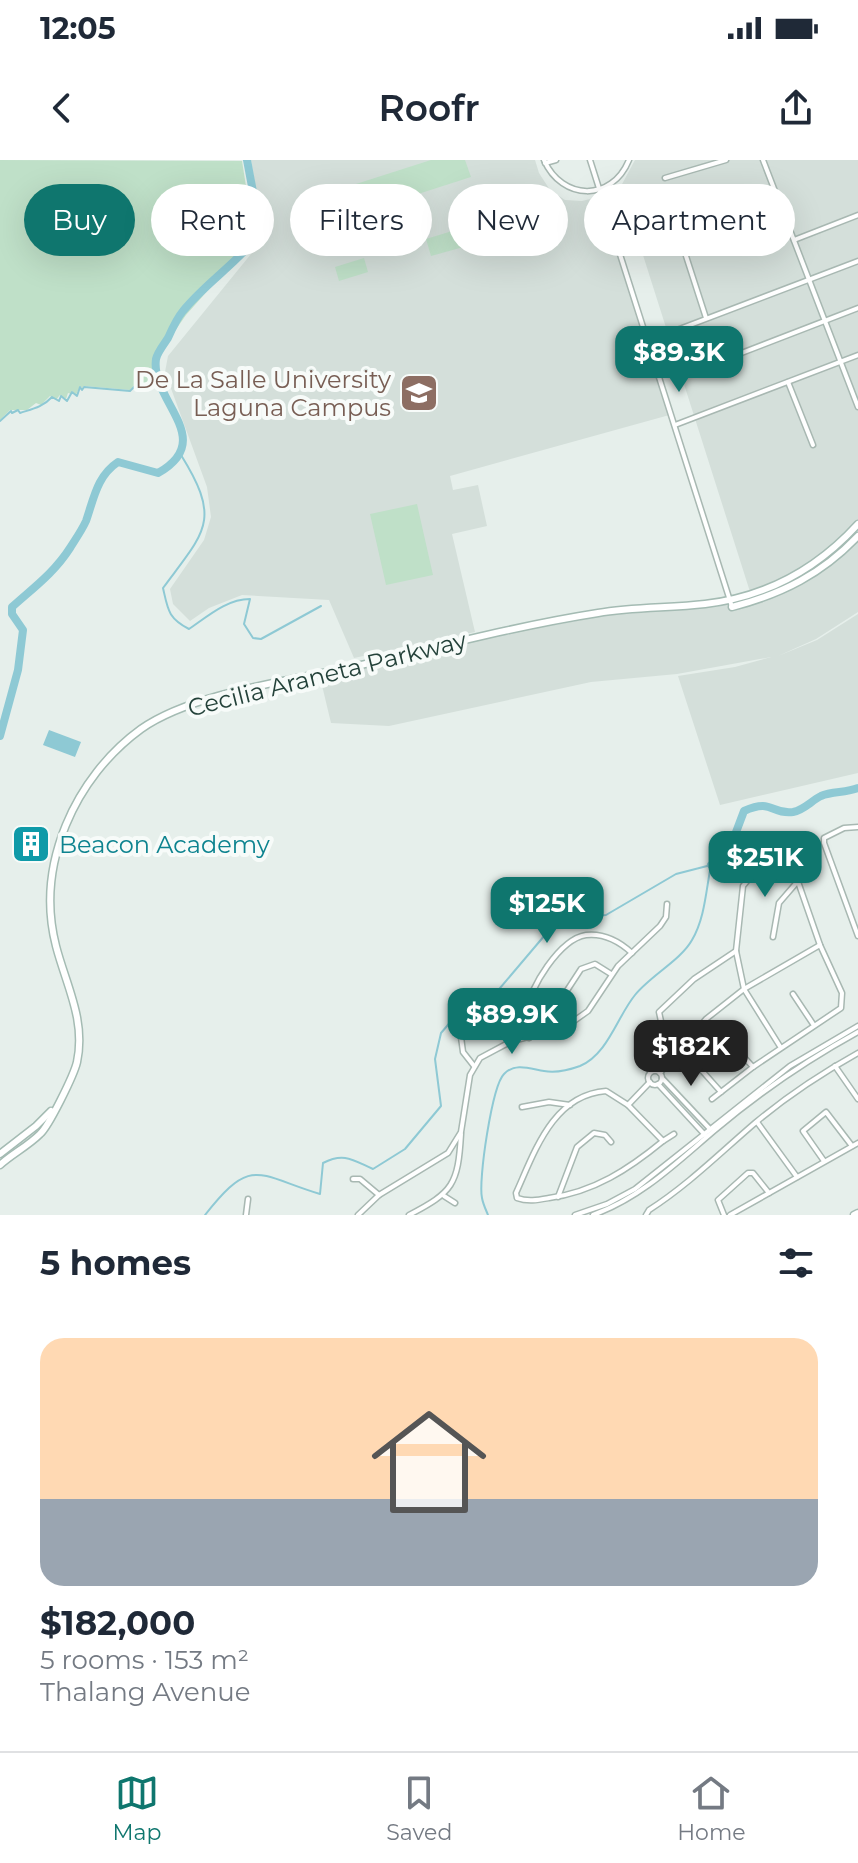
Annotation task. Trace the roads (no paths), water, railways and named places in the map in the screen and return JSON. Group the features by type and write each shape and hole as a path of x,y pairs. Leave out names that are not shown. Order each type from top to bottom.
{"street":[{"path":"556,160 545,162 558,181 567,187 584,190"},
{"path":"590,160 598,184"},
{"path":"609,184 617,180 629,160"},
{"path":"665,178 726,160"},
{"path":"763,160 772,184"},
{"path":"795,240 858,215"},
{"path":"795,243 858,407"},
{"path":"621,256 731,603"},
{"path":"686,256 706,319"},
{"path":"648,341 858,261"},
{"path":"726,359 858,308"},
{"path":"675,425 858,355"},
{"path":"788,382 813,445"},
{"name":"Cecilia Araneta Parkway","path":"731,603 794,577 830,551 858,524"},
{"name":"Cecilia Araneta Parkway","path":"56,1105 76,1066 79,1032 78,1013 53,931 51,899 58,852 72,810 101,765 143,728 200,701 514,628 602,612 731,603 774,595 798,584 828,563 858,536"},
{"path":"858,827 827,835 824,843 858,936"},
{"path":"712,1099 753,1067 781,1048 813,1024 841,1008 842,993 820,945 787,850 781,847 770,853 743,886 736,951 744,989 781,1048"},
{"path":"773,937 779,903 798,881"},
{"path":"409,1215 444,1196 456,1176 466,1094 474,1066 480,1058 499,1046 556,1032 588,1011 611,974 660,926 666,917 667,904"},
{"path":"529,1038 526,1024 529,1000 544,972 569,941 585,935 603,936 621,943 632,953"},
{"path":"658,1084 682,1046 706,1019 744,989 820,945"},
{"path":"721,1092 662,1026 659,1012 694,979 736,951"},
{"path":"556,1032 553,1015 581,969 595,964 611,974"},
{"path":"793,994 813,1024"},
{"path":"474,1066 463,1052 461,1037 477,1020 486,1017"},
{"path":"593,1215 611,1209 790,1066 858,1029"},
{"path":"730,1042 753,1067"},
{"path":"646,1215 697,1176 757,1122 858,1053"},
{"path":"835,1066 858,1099"},
{"path":"628,1105 650,1082 650,1073 661,1075 711,1130"},
{"path":"650,1082 658,1084 706,1136"},
{"path":"663,1141 628,1105 606,1091 596,1092 556,1115 534,1153 516,1193 517,1198 527,1201 580,1192 635,1164 674,1134"},
{"path":"522,1107 549,1102 570,1105"},
{"path":"0,1154 36,1126 56,1105"},
{"path":"0,1165 42,1133 56,1105"},
{"path":"824,1161 803,1131 826,1112 852,1146"},
{"path":"757,1122 797,1177"},
{"path":"358,1215 379,1195 448,1153 461,1132"},
{"path":"558,1197 577,1147 594,1133 605,1135 611,1142"},
{"path":"730,1215 858,1143"},
{"path":"448,1153 459,1159"},
{"path":"724,1215 718,1200 748,1173 753,1173 769,1193"},
{"path":"353,1179 360,1179 379,1195"},
{"path":"444,1196 455,1203"},
{"path":"246,1215 248,1199"},
{"path":"575,1215 611,1209"}],"water":[{"path":"49,730 81,742 75,757 43,745"}],"waterway":[{"path":"0,736 18,670 23,630 12,614 12,607 64,557 84,524 97,488 111,468 118,462 158,473 175,460 182,447 182,433 162,390 156,359 183,311 246,249 264,226 257,213 247,160"},
{"path":"0,421 11,411 18,410 20,413 33,409 52,397 59,401 61,396 67,401 72,392 77,396 80,387 82,390 84,387 130,391 141,384 142,391 158,376"},
{"path":"181,455 194,477 204,511 198,538 163,588 173,617 189,629 226,605 250,599 244,624 253,638 261,639 321,606"},
{"path":"711,865 727,856 744,811 766,806 793,812 825,794 858,788"},
{"path":"205,1215 221,1196 245,1177 268,1176 320,1194 323,1163 343,1158 373,1169 405,1149 441,1106 435,1059 441,1033 453,1019 489,1001 556,922 573,911 587,916 606,915 676,874 711,865 702,913 692,940 681,954 635,995 598,1053 580,1066 567,1070 548,1072 518,1067 504,1074 495,1096 484,1154 481,1188 488,1215"}],"place":[{"name":"De La Salle University Laguna Campus","path":"419,393"},
{"name":"Beacon Academy","path":"31,844"}]}
